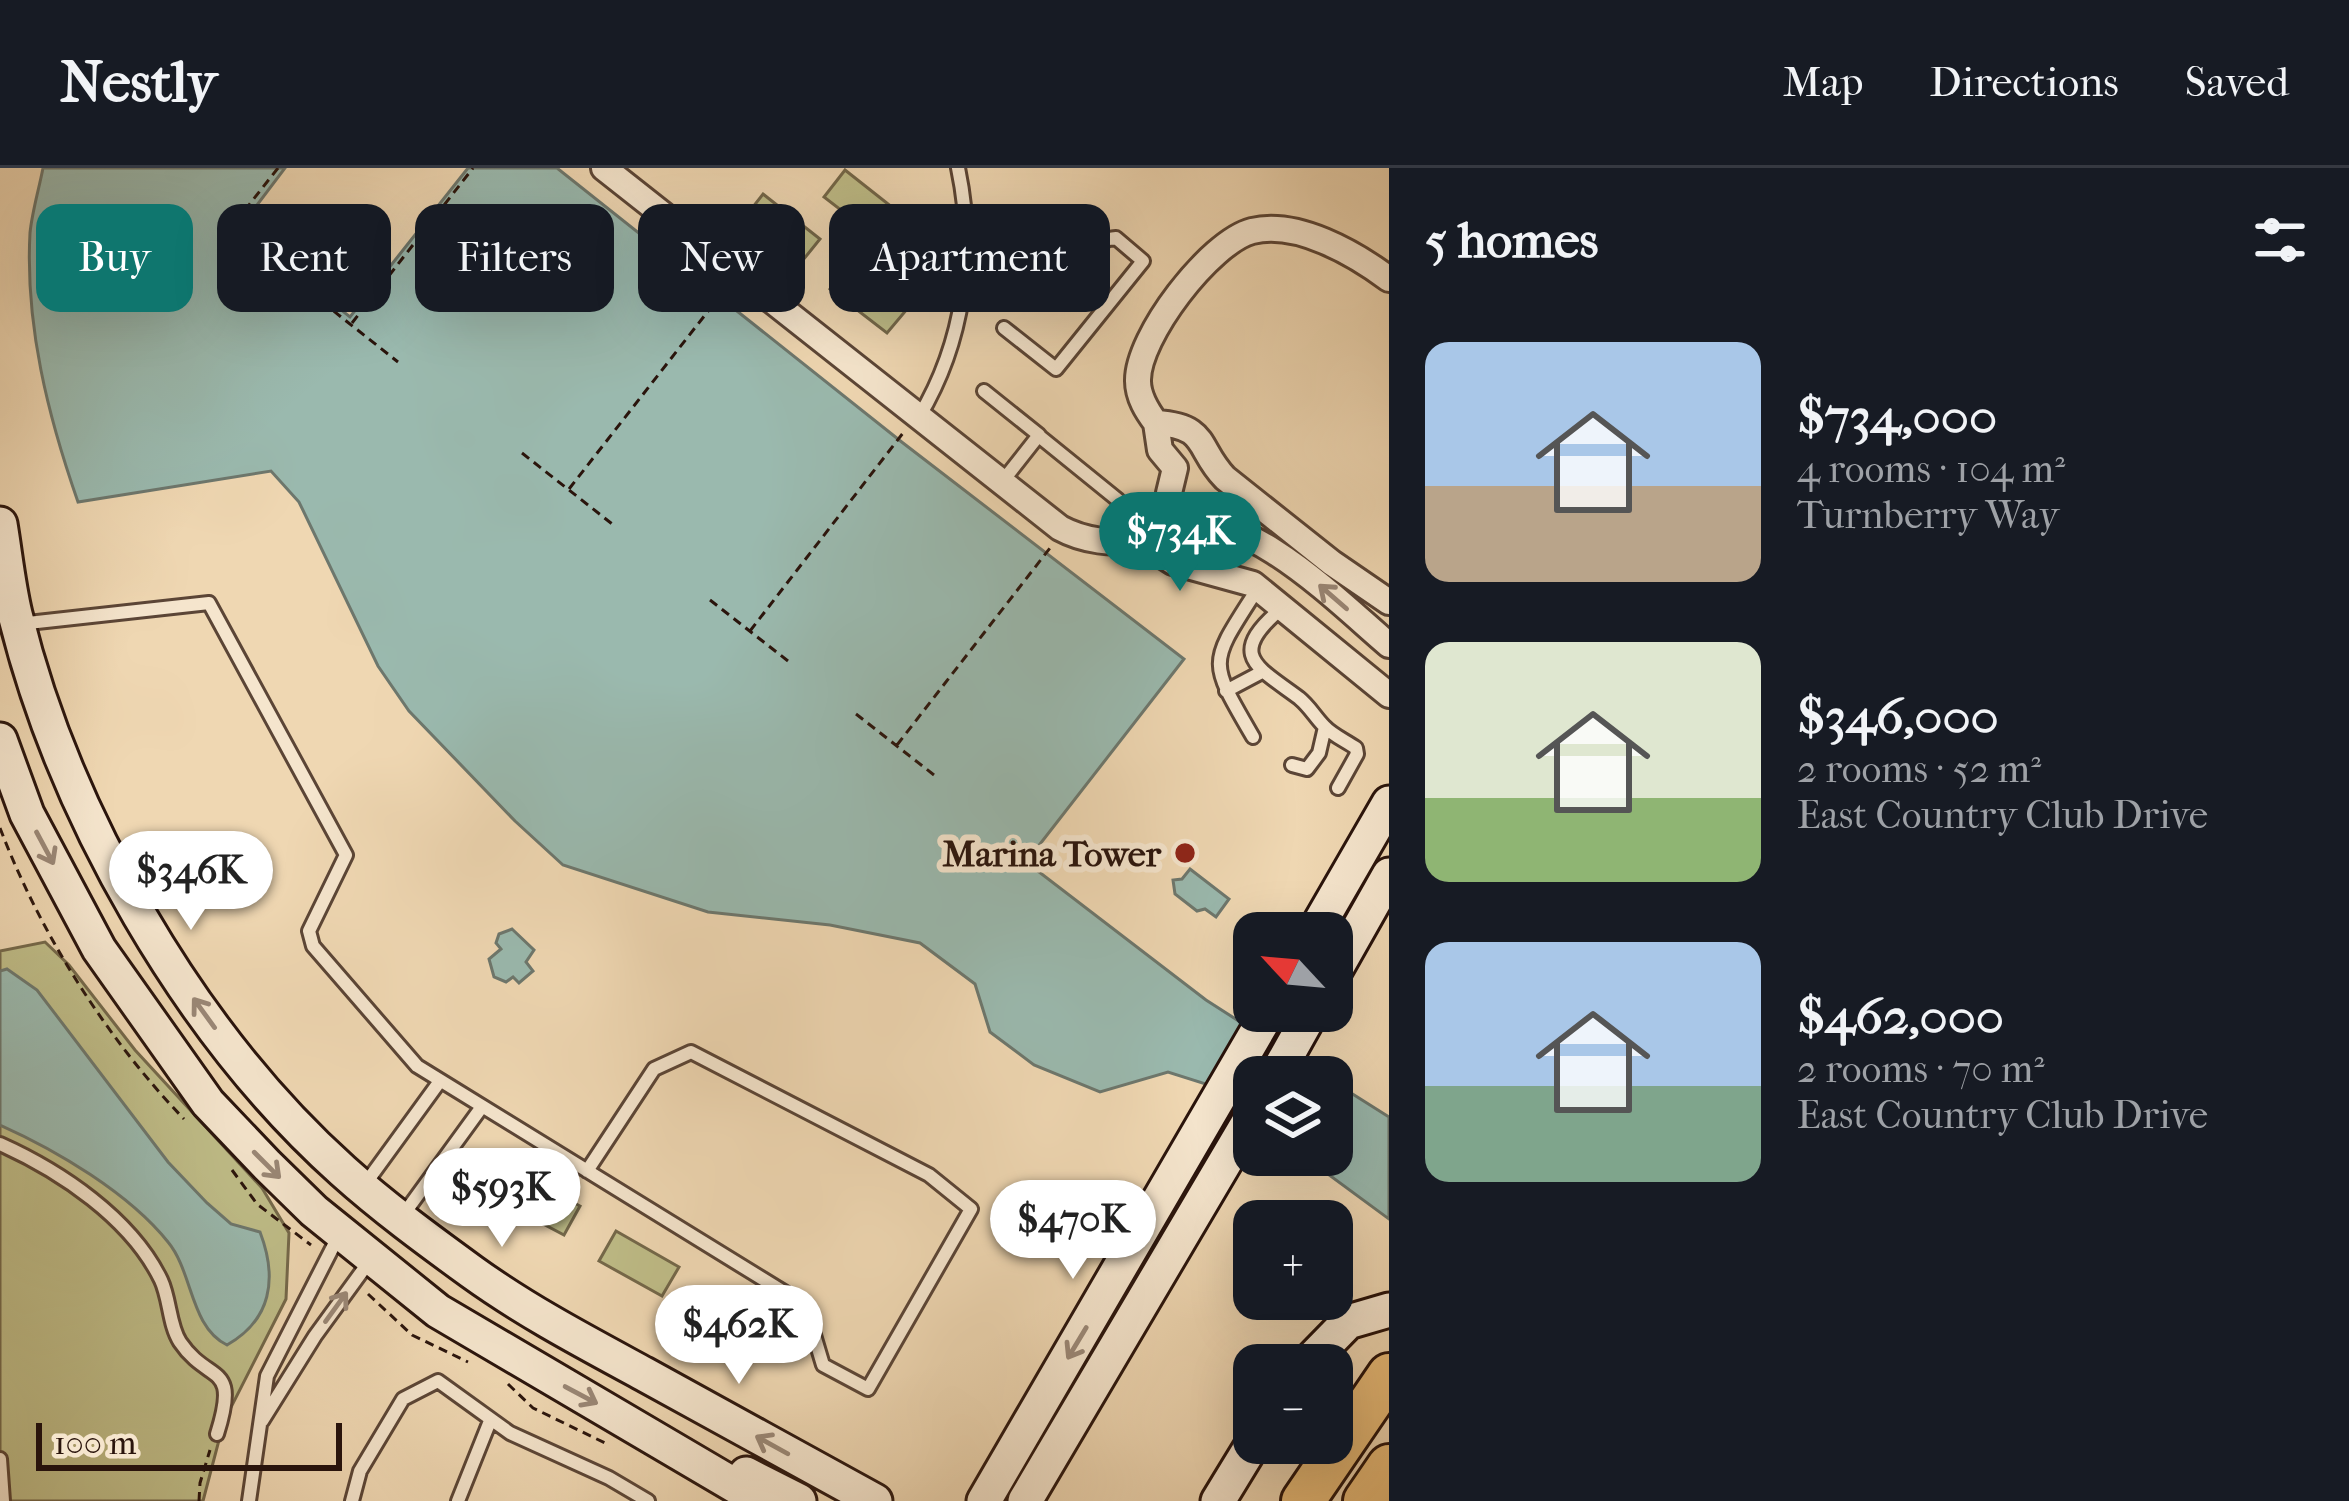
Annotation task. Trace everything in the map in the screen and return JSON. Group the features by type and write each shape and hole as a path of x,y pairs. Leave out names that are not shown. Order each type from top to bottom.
{"highway":[{"path":"1303,1501 1389,1375"},
{"path":"1365,1501 1389,1466"}],"street":[{"path":"604,168 912,424 1002,482 1060,528 1082,539 1137,539 1174,522 1236,531 1274,551 1389,645"},
{"path":"1174,522 1168,493 1175,468 1160,450 1156,423 1144,406 1138,382 1151,335 1213,253 1249,231 1275,229 1318,239 1364,260 1389,279"},
{"path":"1156,423 1179,424 1196,433 1207,447 1211,464 1225,478 1389,602"},
{"path":"0,524 9,626 137,912 211,1024 285,1111 363,1187 475,1274 549,1322 875,1501"},
{"path":"1137,539 1172,562 1256,586 1389,695"},
{"path":"1256,586 1274,551"},
{"path":"0,740 27,814 88,930 163,1045 208,1103 314,1211 438,1311 635,1424 799,1501"},
{"path":"1326,912 1389,803"},
{"path":"1353,939 1389,875"},
{"path":"984,1501 1257,1032"},
{"path":"1025,1501 1233,1149"},
{"path":"340,1233 363,1187"},
{"path":"371,1258 400,1218"},
{"path":"1327,1344 1348,1322 1389,1310"},
{"path":"635,1424 761,1501"},
{"path":"1218,1501 1241,1464"}],"lane":[{"path":"958,168 964,204"},
{"path":"1110,238 1142,261 1110,301"},
{"path":"912,424 934,392 961,312"},
{"path":"1004,328 1056,369 1101,312"},
{"path":"984,391 1118,500"},
{"path":"1002,482 1039,436"},
{"path":"1253,736 1218,674 1224,642 1256,586"},
{"path":"9,626 209,603 346,855 309,931 313,946 417,1066 481,1108 805,1305 823,1365 868,1390 971,1209 929,1175 691,1052 654,1069 587,1171"},
{"path":"1283,607 1266,622 1251,646 1260,673 1297,697 1317,713 1324,727 1356,748 1338,788"},
{"path":"1226,691 1260,673"},
{"path":"1292,765 1307,769 1319,753 1324,727"},
{"path":"363,1187 440,1081"},
{"path":"400,1218 481,1108"},
{"path":"0,1144 50,1168 116,1222 145,1255 162,1281 179,1341 221,1379 226,1406 217,1434"},
{"path":"249,1501 266,1376 340,1233"},
{"path":"258,1427 371,1258"},
{"path":"283,1343 304,1354"},
{"path":"352,1501 359,1471 403,1399 438,1382 468,1400 490,1421 648,1501"},
{"path":"458,1501 490,1421"},
{"path":"0,1459 3,1501"}],"path":[{"path":"278,168 230,229 398,362"},
{"path":"351,324 473,168"},
{"path":"569,489 708,312"},
{"path":"749,631 912,424"},
{"path":"522,453 616,527"},
{"path":"897,746 1052,546"},
{"path":"710,600 788,661"},
{"path":"856,714 934,775"},
{"path":"0,828 38,911 81,986"},
{"path":"200,1501 205,1462 217,1434"}],"shaded area":[{"path":"845,170 888,204 833,204 824,197"},
{"path":"763,194 776,204 755,204"},
{"path":"805,227 820,239 805,258"},
{"path":"860,312 905,312 887,333"},
{"path":"45,942 69,965 135,1050 262,1188 289,1233 286,1299 224,1421 203,1501 0,1501 0,951"},
{"path":"516,1172 580,1206 564,1235 500,1201"},
{"path":"616,1231 679,1267 662,1296 599,1261"}],"water":[{"path":"43,168 285,168 258,204 217,204 217,312 344,312 350,317 354,312 391,312 391,265 415,235 415,312 614,312 614,213 638,232 638,312 738,312 1184,659 1026,862 1233,1017 1233,1032 1256,1032 1293,1056 1233,1056 1233,1104 1206,1084 1168,1072 1100,1092 1034,1065 990,1032 975,984 920,943 830,925 708,912 563,865 409,711 378,666 299,502 271,471 78,502 48,403 35,336 30,233"},
{"path":"468,168 557,168 602,204 439,204"},
{"path":"1190,869 1229,899 1216,917 1205,909 1197,911 1175,894 1173,880 1182,879"},
{"path":"512,929 534,950 526,962 533,971 519,983 513,977 506,982 494,977 489,959 501,949 496,943 499,934"},
{"path":"7,969 37,990 168,1162 207,1203 231,1224 260,1232 269,1266 267,1297 253,1323 227,1345 206,1326 176,1254 152,1224 90,1174 0,1125 0,971"},
{"path":"1353,1094 1389,1117 1389,1219 1331,1176 1353,1176"}],"place":[{"name":"Marina Tower","path":"1185,853"}]}
